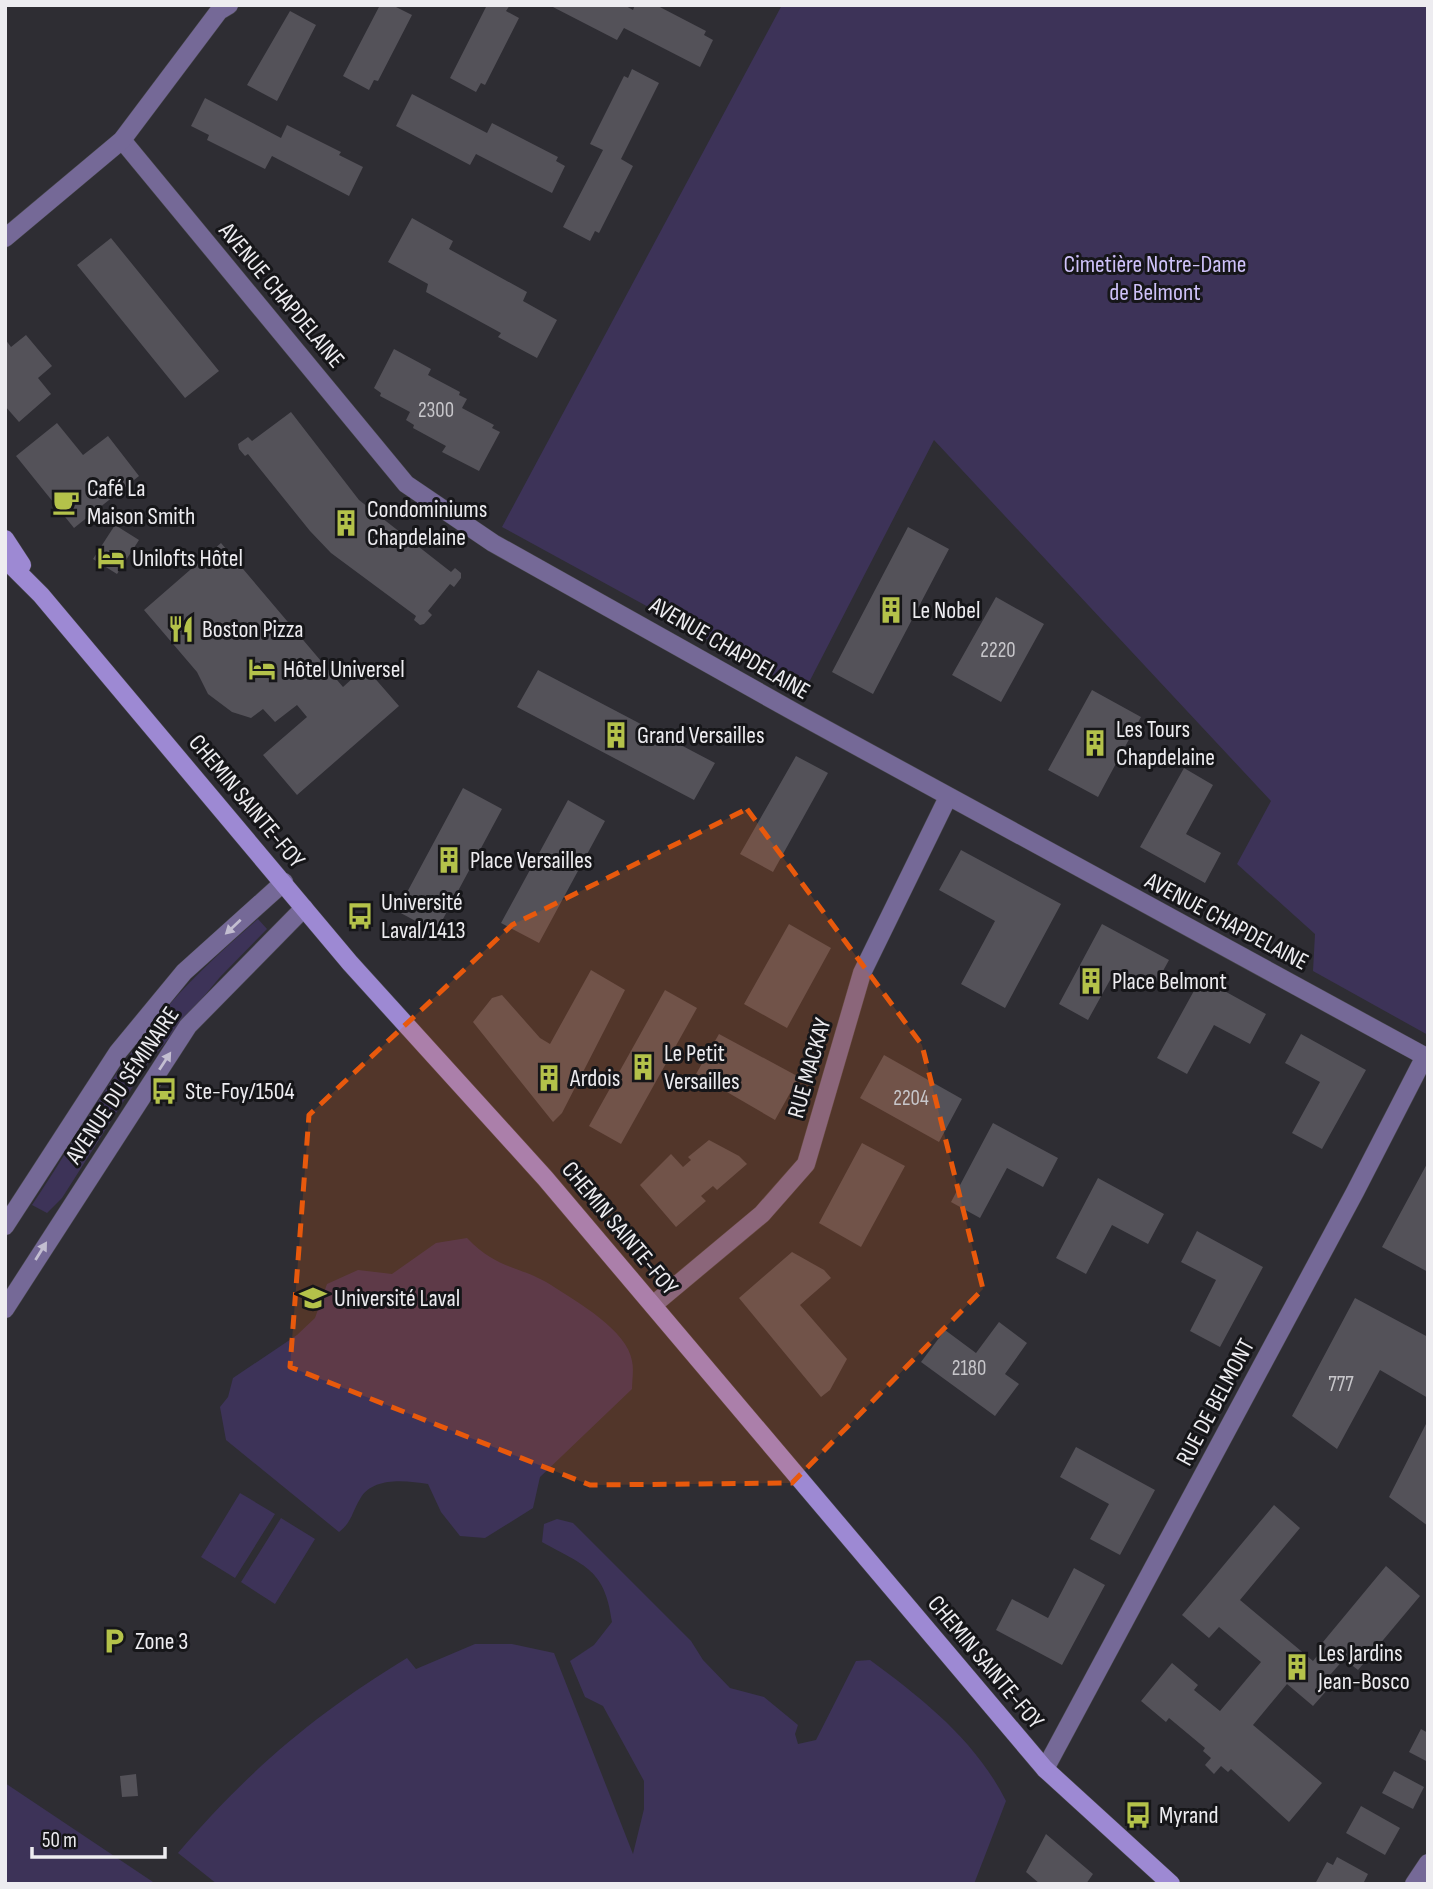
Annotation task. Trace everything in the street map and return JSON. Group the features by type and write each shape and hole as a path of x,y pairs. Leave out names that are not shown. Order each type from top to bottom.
{"main road":[{"name":"CHEMIN SAINTE-FOY","path":"5,539 41,595"},
{"name":"CHEMIN SAINTE-FOY","path":"5,559 41,595 304,908 545,1178 1045,1769 1160,1880"}],"street":[{"path":"5,238 122,140 221,7"},
{"name":"AVENUE CHAPDELAINE","path":"122,140 406,484 493,543 948,797 1426,1057"},
{"name":"RUE MACKAY","path":"653,1305 762,1214 806,1164 862,974 948,797"},
{"name":"AVENUE DU SÉMINAIRE","path":"5,1226 118,1052 184,972 284,882"},
{"name":"AVENUE DU SÉMINAIRE","path":"5,1309 188,1026 226,983 304,908"},
{"name":"RUE DE BELMONT","path":"1045,1769 1426,1057"},
{"path":"1415,1884 1428,1863"}],"highlighted area":[{"path":"747,809 922,1045 983,1289 792,1483 590,1485 290,1367 309,1115 512,925"}],"green space":[{"name":"Cimetière Notre-Dame de Belmont","path":"782,5 1428,5 1428,1035 1313,971 1315,934 1237,864 1271,801 934,440 804,692 502,527"},
{"path":"258,919 267,929 220,977 146,1066 62,1198 47,1213 32,1205 114,1077 150,1028 190,982"},
{"path":"467,1238 478,1249 499,1262 551,1285 587,1308 611,1328 628,1350 633,1364 632,1389 540,1477 533,1508 485,1538 460,1536 441,1512 428,1484 401,1481 382,1483 366,1492 349,1521 339,1532 226,1440 220,1407 228,1397 233,1378 297,1335 315,1318 327,1284 358,1270 392,1274 436,1243"},
{"path":"240,1493 275,1514 235,1578 201,1557"},
{"path":"281,1518 315,1539 275,1604 241,1582"},
{"path":"557,1519 573,1523 691,1641 703,1660 730,1688 764,1697 798,1725 795,1734 798,1744 816,1740 856,1661 870,1660 928,1706 980,1759 1006,1801 974,1884 217,1884 178,1853 230,1796 284,1746 342,1701 407,1658 416,1669 475,1644 512,1644 554,1653 633,1854 644,1809 644,1781 603,1706 585,1697 570,1661 594,1645 612,1622 609,1604 598,1580 590,1571 542,1542 544,1524"},
{"path":"5,1783 156,1884 5,1884"}],"building":[{"path":"380,5 392,5 412,15 378,81 374,80 369,90 343,76"},
{"path":"487,5 510,5 506,11 519,18 485,85 481,83 476,92 450,78"},
{"path":"549,5 624,5 633,10 635,5 656,5 706,31 704,35 713,40 700,67 624,28 617,40"},
{"path":"290,11 316,25 277,101 247,85"},
{"path":"632,69 659,83 621,159 633,166 599,233 595,231 590,241 563,227 603,150 590,144 624,76 628,78"},
{"path":"412,94 487,133 492,123 558,157 556,161 565,166 552,193 476,154 470,165 396,126"},
{"path":"205,98 281,138 287,125 341,152 339,155 363,167 349,196 272,156 265,169 207,140 209,135 191,126"},
{"path":"412,218 453,241 449,249 527,292 523,301 557,320 537,358 498,337 501,333 426,292 428,284 388,262"},
{"path":"111,238 219,371 185,398 77,265"},
{"path":"26,335 52,366 38,378 51,394 19,422 5,406 5,339 11,347"},
{"path":"394,349 431,369 428,375 460,392 459,395 467,399 462,408 494,425 492,428 500,432 479,471 442,452 446,446 413,428 414,425 406,420 410,412 380,396 381,393 374,388"},
{"name":"Condominiums Chapdelaine","path":"291,412 359,500 451,572 455,568 461,573 461,578 454,587 450,584 428,611 432,615 424,624 420,625 414,620 416,616 331,553 248,454 245,456 239,449 238,444 248,437 252,441"},
{"path":"57,423 83,455 108,436 139,476 74,528 16,456"},
{"path":"115,525 139,540 117,574 93,559"},
{"name":"Le Nobel","path":"908,527 949,549 873,694 832,672"},
{"name":"Hôtel Universel","path":"221,543 343,687 365,667 399,706 297,795 263,755 307,717 297,705 275,722 263,709 251,718 232,712 208,694 197,672 144,610"},
{"path":"996,597 1044,624 1001,702 952,675"},
{"name":"Grand Versailles","path":"538,670 715,763 694,800 517,707"},
{"name":"Les Tours Chapdelaine","path":"1092,690 1141,717 1098,797 1048,770"},
{"path":"796,756 828,773 773,872 740,854"},
{"path":"1184,768 1213,785 1186,834 1221,853 1205,883 1140,847"},
{"name":"Place Versailles","path":"463,788 502,809 436,932 397,911"},
{"path":"568,800 605,821 539,943 501,923"},
{"path":"961,850 1061,904 1005,1008 961,984 995,921 939,890"},
{"path":"789,924 831,948 787,1028 744,1004"},
{"name":"Place Belmont","path":"1102,924 1169,960 1152,991 1115,971 1088,1020 1059,1004"},
{"name":"Ardois","path":"591,970 625,990 562,1113 553,1122 473,1022 492,998 502,995 540,1038 550,1044"},
{"path":"1201,978 1266,1014 1250,1044 1214,1025 1187,1074 1157,1058"},
{"name":"Le Petit Versailles","path":"665,990 697,1008 621,1144 589,1126"},
{"path":"719,1034 799,1077 775,1120 696,1074"},
{"path":"1301,1034 1366,1070 1322,1149 1292,1133 1320,1082 1285,1063"},
{"path":"884,1055 962,1099 939,1142 860,1098"},
{"path":"993,1123 1058,1158 1043,1187 1007,1168 980,1218 951,1202"},
{"path":"709,1140 739,1156 747,1164 717,1190 713,1186 701,1196 706,1201 676,1227 640,1185 671,1154 683,1167 691,1160 688,1157"},
{"path":"862,1143 905,1166 861,1247 819,1223"},
{"path":"1428,1162 1428,1272 1382,1247"},
{"path":"1098,1178 1164,1214 1148,1244 1112,1225 1086,1274 1056,1258"},
{"path":"1197,1231 1263,1267 1220,1347 1190,1331 1216,1280 1181,1262"},
{"path":"792,1252 824,1270 831,1278 800,1305 847,1359 830,1390 821,1397 739,1298"},
{"path":"1355,1298 1428,1337 1428,1398 1380,1370 1337,1449 1292,1416"},
{"path":"999,1322 1027,1343 1005,1374 1019,1384 995,1416 921,1362 945,1330 976,1353"},
{"path":"1428,1420 1428,1526 1389,1497"},
{"path":"1076,1447 1155,1490 1120,1555 1090,1539 1109,1504 1060,1477"},
{"name":"Les Jardins Jean-Bosco","path":"1274,1505 1300,1528 1240,1600 1313,1661 1326,1645 1323,1642 1386,1566 1420,1596 1358,1670 1344,1659 1330,1675 1336,1680 1313,1706 1287,1684 1253,1725 1322,1783 1289,1822 1231,1769 1228,1772 1221,1766 1214,1774 1205,1765 1211,1758 1203,1751 1205,1748 1169,1718 1166,1722 1141,1701 1172,1663 1198,1685 1194,1690 1220,1711 1261,1662 1219,1627 1209,1638 1182,1615"},
{"path":"1074,1568 1105,1585 1062,1665 996,1630 1012,1599 1048,1618"},
{"path":"1421,1729 1428,1733 1428,1762 1409,1752"},
{"path":"1394,1771 1424,1787 1413,1809 1382,1793"},
{"path":"136,1774 138,1796 122,1797 120,1776"},
{"path":"1361,1806 1400,1828 1385,1855 1346,1833"},
{"path":"1046,1834 1093,1874 1086,1884 1040,1884 1026,1872"},
{"path":"1337,1857 1368,1874 1363,1884 1315,1884 1327,1862 1333,1865"}],"place":[{"name":"Café La Maison Smith","path":"66,502"},
{"name":"Condominiums Chapdelaine","path":"346,523"},
{"name":"Unilofts Hôtel","path":"111,558"},
{"name":"Le Nobel","path":"891,610"},
{"name":"Boston Pizza","path":"181,629"},
{"name":"Hôtel Universel","path":"262,669"},
{"name":"Grand Versailles","path":"616,735"},
{"name":"Les Tours Chapdelaine","path":"1095,743"},
{"name":"Place Versailles","path":"449,860"},
{"name":"Université Laval/1413","path":"360,916"},
{"name":"Place Belmont","path":"1091,981"},
{"name":"Le Petit Versailles","path":"643,1067"},
{"name":"Ardois","path":"549,1078"},
{"name":"Ste-Foy/1504","path":"164,1091"},
{"name":"Université Laval","path":"313,1298"},
{"name":"Zone 3","path":"114,1641"},
{"name":"Les Jardins Jean-Bosco","path":"1297,1667"},
{"name":"Myrand","path":"1138,1815"}]}
